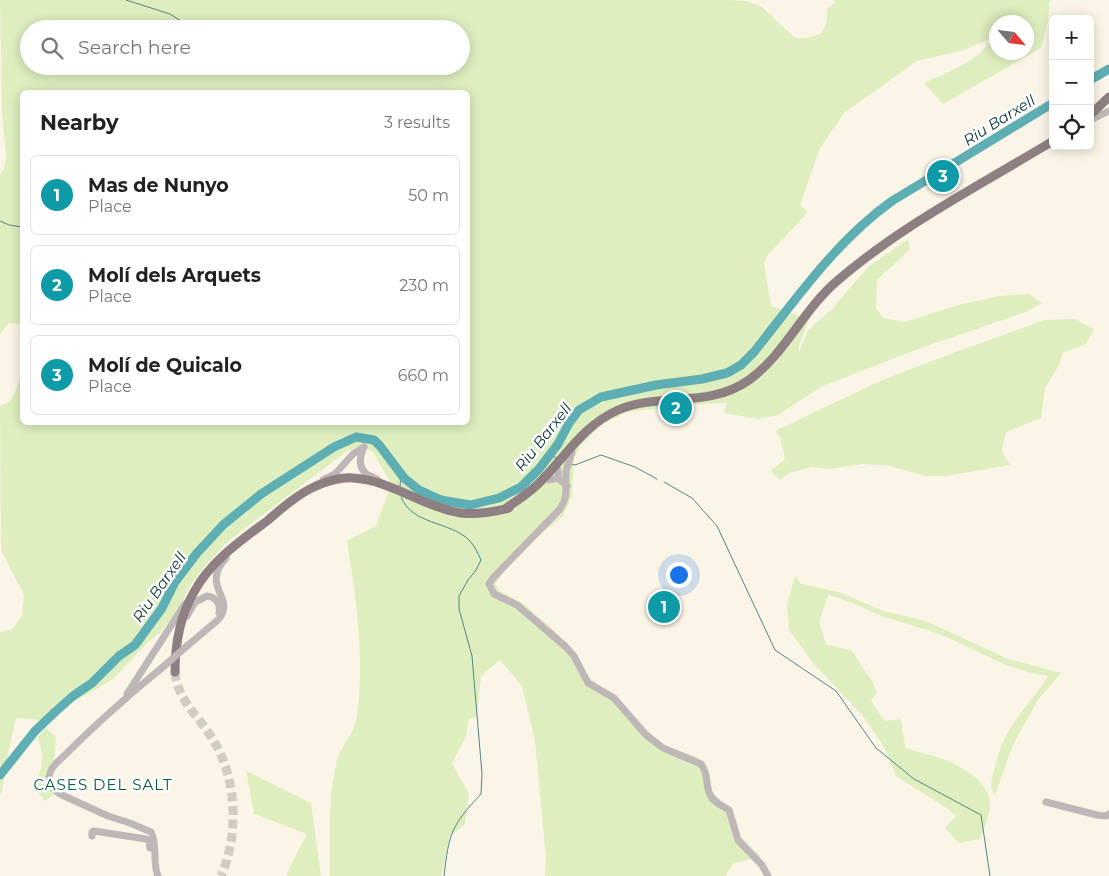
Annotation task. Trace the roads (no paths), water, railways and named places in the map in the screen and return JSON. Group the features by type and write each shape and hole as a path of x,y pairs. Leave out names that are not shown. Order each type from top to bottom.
{"main road":[{"path":"1094,111 1109,97"},
{"path":"175,672 175,653 179,633 186,609 195,590 216,563 241,541 290,502 315,486 331,480 360,479 383,484 460,513 483,513 512,508 533,496 558,475 570,452 584,432 600,420 636,404 714,396 747,381 768,363 816,302 842,277 874,252 923,219 1049,143"},
{"path":"505,509 540,483 570,452"}],"street":[{"path":"1094,118 1109,111"},
{"path":"315,486 340,470 353,454 364,447 360,460"},
{"path":"353,454 358,456 364,471 377,478 383,484"},
{"path":"540,483 546,480 554,470 567,486 565,502 493,578 489,584 490,588 498,596 517,605 566,647 574,656 588,683 614,698 654,742 663,748 701,764 707,777 710,795 729,810 738,840 762,865 768,876"},
{"path":"157,876 154,838 151,832 108,816 62,795 54,789 49,775 52,768 123,700 221,616 224,608 223,600 216,584 216,572 222,562 241,541"},
{"path":"123,700 195,590"},
{"path":"179,633 193,605 200,598 207,596 214,598 220,606 219,612 212,624"},
{"path":"1046,802 1097,815 1106,816 1109,814"},
{"path":"92,836 94,831 148,840 150,843 152,870 157,876"}],"waterway":[{"path":"126,0 170,14 179,20"},
{"name":"Riu Barxell","path":"1094,78 1109,69"},
{"name":"Riu Barxell","path":"0,775 35,731 73,696 92,683 119,656 135,645 162,608 175,582 197,553 223,525 261,494 334,447 356,437 374,440 404,478 419,490 441,500 470,505 499,498 521,487 539,469 558,444 569,423 579,410 601,397 656,385 702,379 727,373 741,365 754,352 801,291 835,252 872,217 892,201 1050,105"},
{"path":"0,221 20,227"},
{"name":"Riu Barxell","path":"550,455 557,458"},
{"path":"571,464 575,465 601,455 635,467 657,479"},
{"path":"400,486 401,475"},
{"path":"664,482 692,498 717,526 775,650 836,691 876,748 914,779 981,815 990,876"},
{"path":"401,497 413,513 451,529 469,540 481,560 459,596 459,609 472,656 482,774 481,794 463,814 453,831 444,876"}],"tunnel":[{"path":"175,672 183,698 210,735 226,768 233,804 233,823 227,859 221,876"}],"place":[{"name":"Molí de Quicalo","path":"943,176"},
{"name":"Molí dels Arquets","path":"676,408"},
{"name":"Mas de Nunyo","path":"664,607"}],"district":[{"name":"CASES DEL SALT","path":"103,784"}]}
